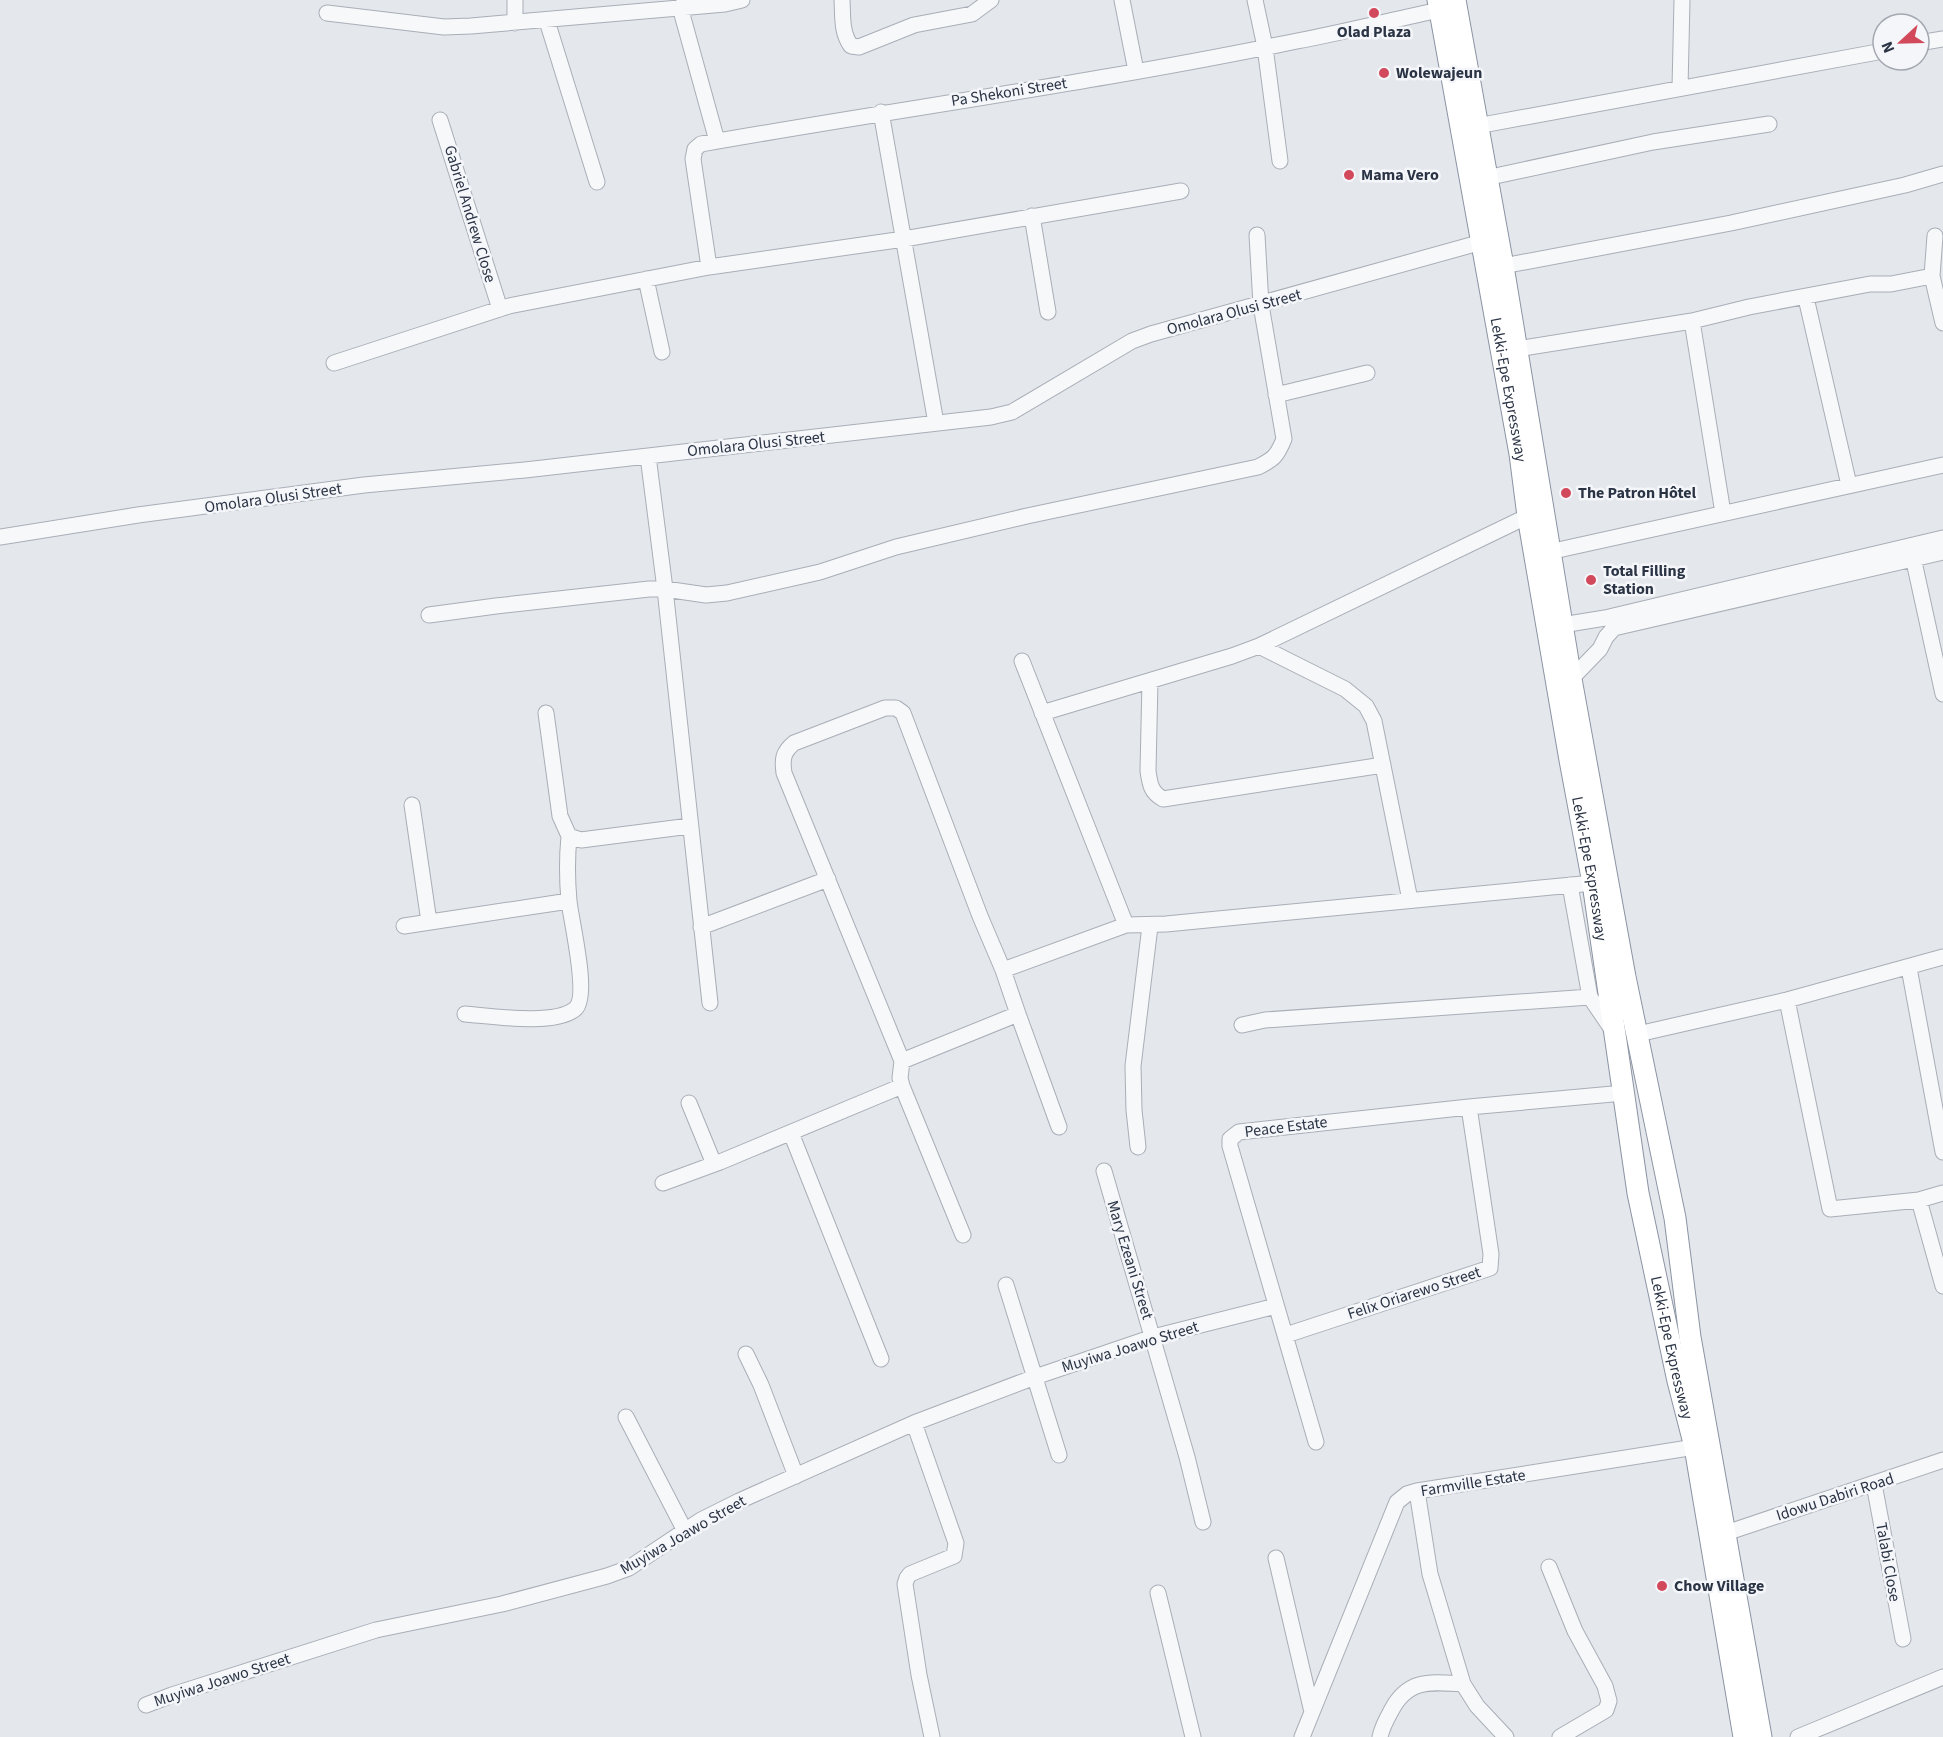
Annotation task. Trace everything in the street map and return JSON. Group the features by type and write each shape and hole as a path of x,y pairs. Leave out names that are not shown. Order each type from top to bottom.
{"highway":[{"name":"Lekki-Epe Expressway","path":"1444,3 1477,126 1503,266 1571,679 1625,977 1675,1218 1690,1337 1761,1737"},
{"name":"Lekki-Epe Expressway","path":"1444,3 1482,242 1520,454 1528,516 1593,883 1642,1212 1678,1381 1695,1447 1744,1737"},
{"path":"1642,1212 1671,1196"},
{"path":"1642,1212 1675,1218"}],"street":[{"path":"514,0 516,23"},
{"path":"327,13 444,27 547,21 638,5 680,7 725,4 742,0"},
{"path":"842,0 846,39 851,46 859,47 914,25 972,14 991,0"},
{"path":"1122,0 1136,71"},
{"path":"1256,0 1265,47 1280,161"},
{"path":"1680,88 1682,0"},
{"name":"Pa Shekoni Street","path":"709,267 693,159 695,149 701,144 1265,47 1444,3"},
{"path":"680,7 717,141"},
{"path":"547,21 597,182"},
{"path":"1477,126 1871,53"},
{"path":"881,112 936,423"},
{"name":"Gabriel Andrew Close","path":"440,120 500,309"},
{"path":"1486,178 1653,142 1770,124"},
{"path":"1503,266 1731,223 1905,185 1943,174"},
{"path":"333,363 500,309 646,279 1181,191"},
{"path":"1032,216 1048,312"},
{"path":"429,615 649,589 706,595 727,593 820,572 897,547 1027,516 1258,467 1272,461 1279,453 1284,439 1261,305 1257,235"},
{"path":"1935,236 1932,276 1943,323"},
{"name":"Omolara Olusi Street","path":"0,537 138,514 364,485 648,456 936,423 1012,412 1132,341 1482,242"},
{"path":"1517,349 1692,321 1870,284 1891,284 1932,276"},
{"path":"646,279 662,352"},
{"path":"1806,298 1849,485"},
{"path":"1692,321 1723,513"},
{"path":"1276,395 1367,373"},
{"path":"648,456 665,589 710,1003"},
{"path":"1549,552 1943,465"},
{"path":"1042,713 1259,646 1528,516"},
{"path":"1562,625 1684,605 1912,552 1943,538"},
{"path":"1912,552 1943,552"},
{"path":"1912,552 1943,694"},
{"path":"1571,679 1600,649 1614,628 1684,605"},
{"path":"1259,646 1345,689 1366,706 1374,721 1410,900"},
{"path":"1022,661 1126,925"},
{"path":"1150,681 1148,771 1154,794 1163,799 1383,765"},
{"path":"963,1235 902,1086 900,1078 902,1061 784,773 782,761 786,749 794,743 885,708 896,708 903,713 980,916 1003,969 1059,1127"},
{"path":"465,1014 548,1018 575,1009 580,1002 581,984 569,901 567,858 569,836 560,816 546,713"},
{"path":"412,805 429,922"},
{"path":"569,836 581,840 690,826"},
{"path":"701,927 828,879"},
{"path":"1003,969 1126,925 1150,926 1593,883"},
{"path":"1570,885 1590,997 1617,1036"},
{"path":"404,926 569,901"},
{"path":"1138,1147 1133,1066 1150,926"},
{"path":"1638,1034 1787,1000 1943,957"},
{"path":"1909,968 1943,1152"},
{"path":"1242,1025 1265,1020 1590,997"},
{"path":"1787,1000 1830,1209 1919,1200 1943,1193"},
{"path":"902,1061 1018,1014"},
{"path":"663,1183 791,1133 902,1086"},
{"name":"Peace Estate","path":"1316,1442 1230,1146 1233,1134 1469,1107 1624,1093"},
{"path":"689,1103 714,1164"},
{"name":"Felix Oriarewo Street","path":"1286,1335 1490,1268 1491,1254 1469,1107"},
{"path":"791,1133 881,1359"},
{"name":"Mary Ezeani Street","path":"1104,1171 1187,1457 1203,1522"},
{"path":"1919,1200 1943,1286"},
{"path":"1006,1285 1059,1455"},
{"name":"Muyiwa Joawo Street","path":"146,1705 376,1630 502,1604 607,1576 629,1568 685,1531 739,1501 914,1423 1035,1377 1153,1337 1276,1306"},
{"path":"746,1354 761,1385 796,1476"},
{"path":"626,1417 685,1531"},
{"path":"914,1423 956,1543 954,1556 910,1575 906,1578 905,1584 932,1737"},
{"name":"Farmville Estate","path":"1302,1737 1397,1502 1407,1494 1695,1447"},
{"name":"Idowu Dabiri Road","path":"1726,1533 1943,1460"},
{"name":"Talabi Close","path":"1874,1484 1903,1639"},
{"path":"1417,1491 1430,1574 1463,1684 1477,1706 1506,1737"},
{"path":"1276,1558 1312,1712"},
{"path":"1549,1567 1575,1631 1605,1686 1609,1701 1606,1710 1560,1737"},
{"path":"1158,1593 1192,1737"},
{"path":"1798,1737 1943,1677"},
{"path":"1380,1737 1383,1725 1403,1692 1424,1683 1463,1684"}],"place":[{"name":"Olad Plaza","path":"1374,13"},
{"name":"Wolewajeun","path":"1384,73"},
{"name":"Mama Vero","path":"1349,175"},
{"name":"The Patron Hôtel","path":"1566,493"},
{"name":"Total Filling Station","path":"1591,580"},
{"name":"Chow Village","path":"1662,1586"}]}
